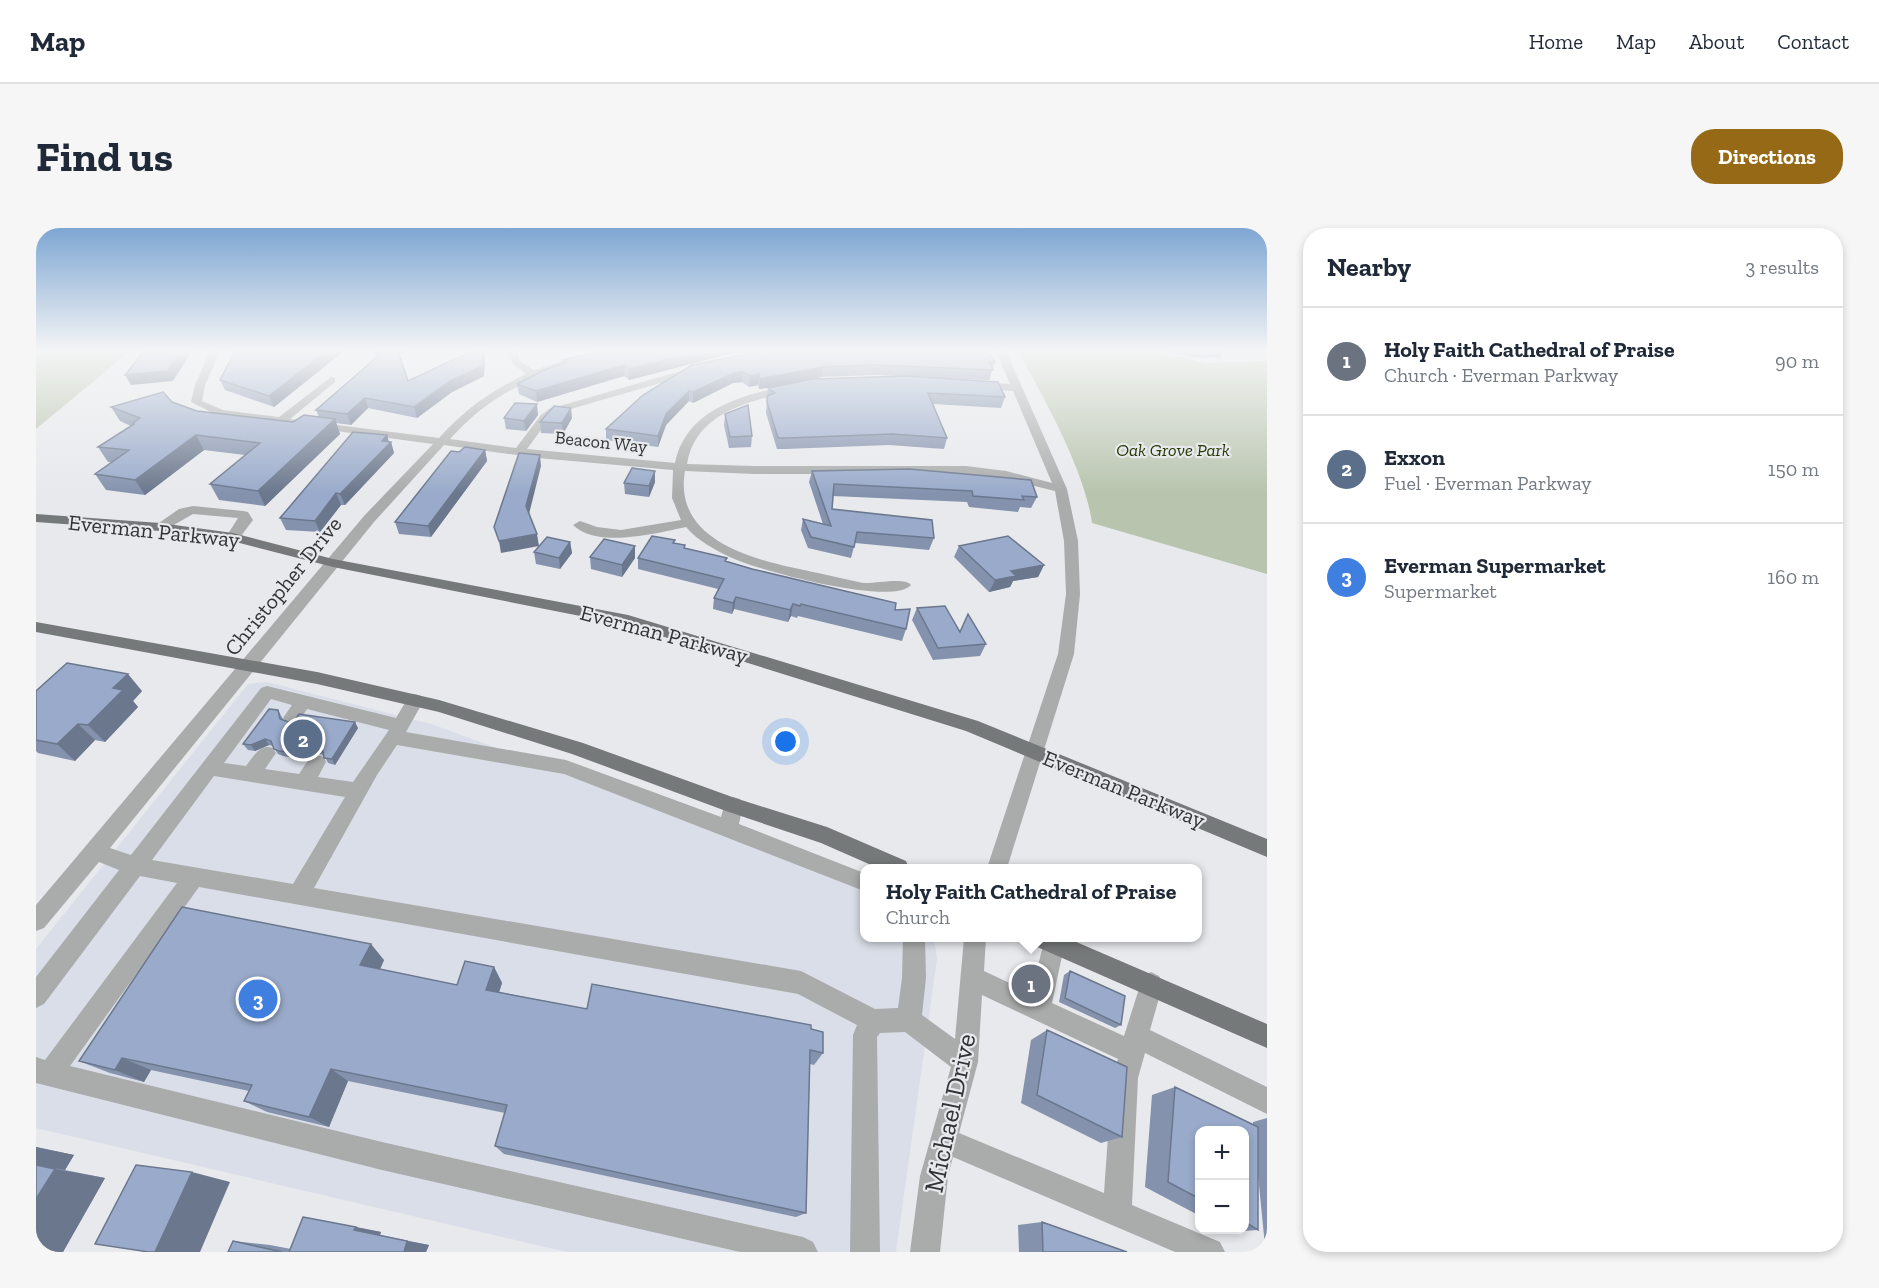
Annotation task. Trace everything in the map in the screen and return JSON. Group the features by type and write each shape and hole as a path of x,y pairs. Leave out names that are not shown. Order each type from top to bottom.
{"main road":[{"name":"Everman Parkway","path":"36,518 160,527 233,537 328,569 628,620 972,726 1267,848"},
{"path":"36,627 317,678 415,700 577,748 733,805 827,836 890,864"},
{"path":"1053,942 1267,1036"}],"street":[{"name":"Beacon Way","path":"197,399 196,402 221,413 283,419 519,452 679,467 754,470 966,470 1006,475 1061,489"},
{"path":"283,419 308,399"},
{"name":"Christopher Drive","path":"36,921 369,519 467,414 487,399"},
{"path":"519,452 545,417 553,411 595,399"},
{"path":"744,399 706,419 695,430 679,467 677,491 679,502 689,522 711,541 743,558 870,589 904,585"},
{"path":"998,864 1066,654 1073,594 1071,541 1061,489 1023,399"},
{"path":"160,527 184,512 193,510 243,515 246,520 233,537"},
{"path":"580,525 597,533 622,534 689,522"},
{"path":"36,996 267,692 303,701 350,720 566,768 860,880"},
{"path":"299,894 358,791 415,700"},
{"path":"292,718 303,701"},
{"path":"252,774 267,753"},
{"path":"310,784 323,763"},
{"path":"209,768 358,791"},
{"path":"728,829 733,805"},
{"path":"95,852 135,866 801,983 873,1021 909,1020 965,1062"},
{"path":"195,876 43,1071 382,1156 803,1252"},
{"path":"909,1020 914,978 915,942"},
{"name":"Michael Drive","path":"926,1252 934,1176 965,1062 975,942"},
{"path":"1039,1009 1048,942"},
{"path":"972,978 1039,1009 1135,1045 1267,1101"},
{"path":"1117,1213 1125,1078 1151,984"},
{"path":"865,1252 865,1035 873,1021"},
{"path":"944,1140 1210,1252"}],"shaded area":[{"path":"267,682 431,724 860,881 860,942 935,942 937,959 896,1252 567,1252 36,1128 36,949 248,684"}],"green space":[{"path":"36,399 72,399 36,429"},
{"name":"Oak Grove Park","path":"1044,399 1267,399 1267,574 1092,523 1081,481"}],"building":[{"path":"139,399 169,399 197,411 293,422 304,415 335,419 258,491 210,484 260,443 196,435 135,480 95,474 129,450 98,447 140,418 111,407"},
{"path":"329,399 364,399 347,414 316,410"},
{"path":"369,399 425,399 414,407"},
{"path":"639,399 681,399 666,414 658,436 606,429"},
{"path":"767,399 930,399 947,438 892,434 778,438"},
{"path":"515,403 537,404 524,421 504,418"},
{"path":"748,405 752,436 730,437 725,414"},
{"path":"554,406 571,408 562,423 540,422"},
{"path":"353,432 387,435 382,441 391,442 340,494 336,493 315,521 280,518"},
{"path":"465,447 485,450 428,526 395,522 451,451 459,452"},
{"path":"519,453 540,455 526,506 537,534 499,541 494,527"},
{"path":"632,468 655,471 649,486 624,483"},
{"path":"909,469 1031,480 1037,497 1022,496 1024,500 973,496 972,491 834,484 832,509 932,520 934,538 857,532 854,547 811,537 803,519 831,526 812,471"},
{"path":"652,536 675,540 673,543 685,545 684,548 727,558 725,561 752,569 896,603 895,610 910,609 906,629 801,604 800,606 793,604 790,610 736,597 733,603 714,598 724,579 638,558"},
{"path":"1008,536 1044,565 1011,571 1016,576 995,580 959,546"},
{"path":"547,537 570,542 559,558 534,552"},
{"path":"604,539 635,546 622,565 590,557"},
{"path":"945,606 960,632 968,614 986,644 938,648 917,608"},
{"path":"67,663 128,674 113,688 123,690 88,725 78,724 57,744 36,740 36,691"},
{"path":"269,709 278,710 280,719 288,722 295,720 299,714 355,722 332,759 324,758 323,751 316,748 302,754 279,751 274,749 271,741 265,739 251,745 243,744"},
{"path":"182,907 371,944 360,965 457,985 465,961 494,967 486,990 587,1009 592,984 811,1025 811,1029 823,1032 823,1053 810,1050 806,1213 495,1146 507,1105 331,1069 309,1117 244,1101 252,1085 122,1058 115,1070 79,1061"},
{"path":"1070,971 1125,996 1121,1025 1065,998"},
{"path":"1047,1030 1127,1067 1122,1137 1037,1095"},
{"path":"1175,1087 1258,1127 1258,1230 1249,1224 1249,1126 1195,1126 1195,1196 1168,1182"},
{"path":"36,1165 55,1169 36,1199"},
{"path":"136,1165 192,1172 155,1252 95,1244"},
{"path":"303,1217 356,1227 354,1230 407,1241 404,1252 289,1252"},
{"path":"1042,1222 1127,1252 1043,1252"},
{"path":"233,1241 282,1252 228,1252"}],"place":[{"name":"Exxon","path":"303,739"},
{"name":"Holy Faith Cathedral of Praise","path":"1031,984"},
{"name":"Everman Supermarket","path":"258,999"}]}
